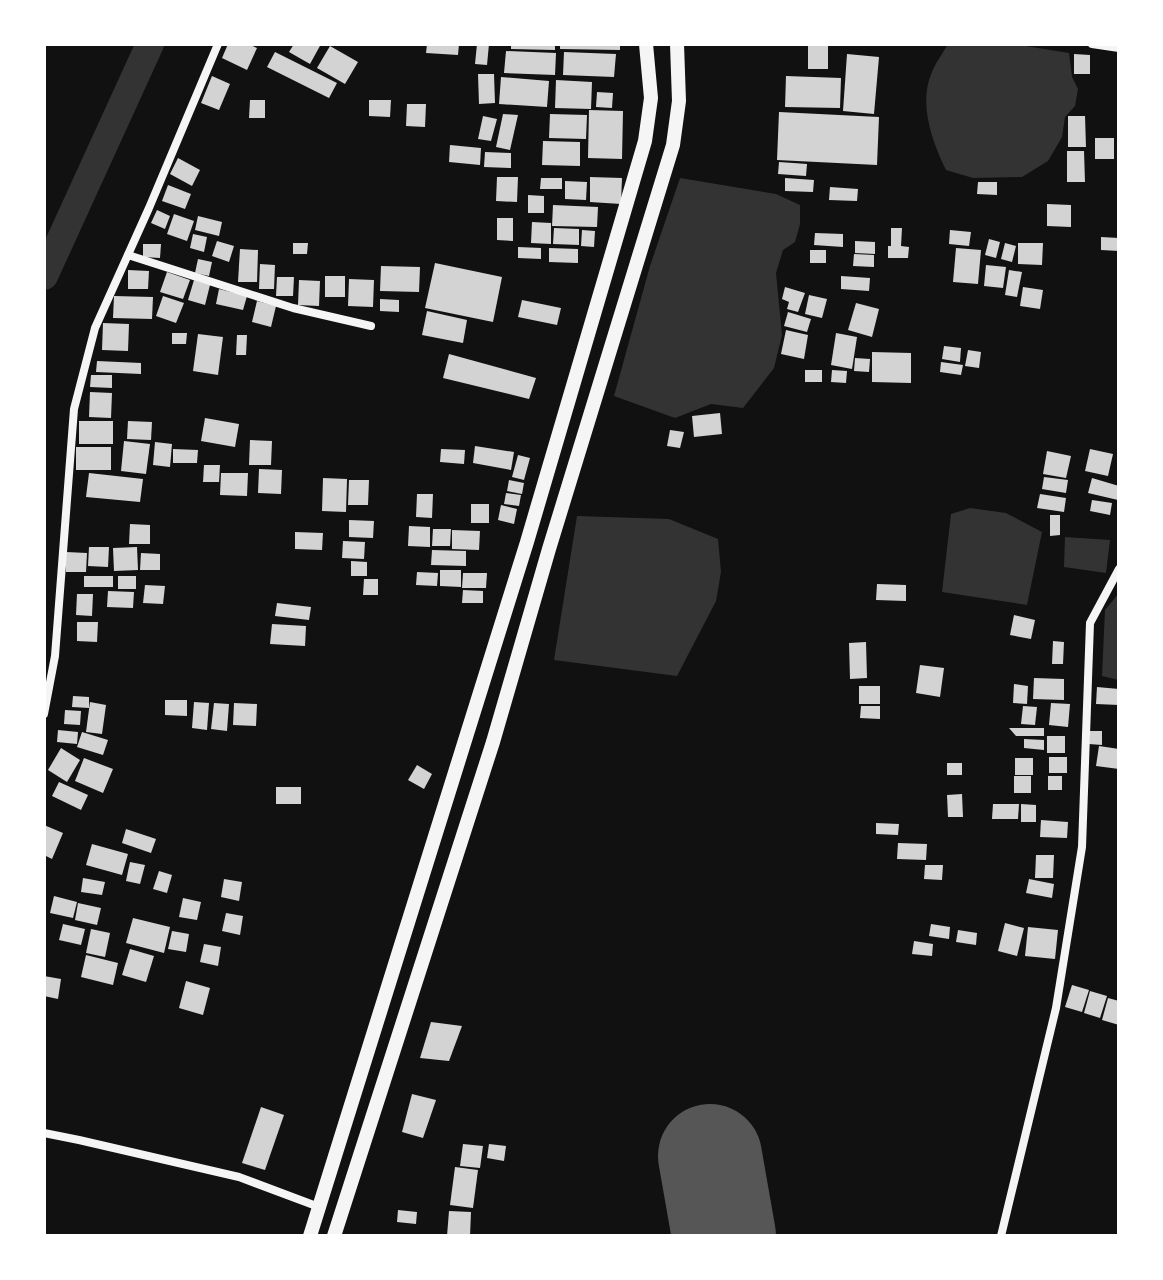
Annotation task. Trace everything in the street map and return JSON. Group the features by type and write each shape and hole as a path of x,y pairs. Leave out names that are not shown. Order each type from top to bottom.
{"main road":[{"path":"310,1236 527,542 645,141 651,98 646,44"},
{"path":"334,1236 493,742 673,145 679,101 677,44"},
{"path":"335,1156 357,1164"}],"street":[{"path":"44,714 55,656 74,409 95,328 218,44"},
{"path":"1092,44 1119,48"},
{"path":"128,255 293,308 371,326"},
{"path":"1001,1236 1056,1008 1082,847 1090,623 1119,569"},
{"path":"44,1133 239,1177 319,1207"}],"shaded area":[{"path":"948,44 1013,44 1069,53 1072,77 1078,89 1075,106 1065,117 1062,137 1048,161 1022,177 973,178 946,170 928,122 926,96 932,72"},
{"path":"680,178 776,194 800,205 800,224 795,242 783,250 776,273 782,335 774,368 743,408 711,404 675,418 614,396 650,266"},
{"path":"970,508 1006,513 1042,532 1027,605 942,592 951,514"},
{"path":"577,516 669,519 718,539 721,572 716,601 677,676 554,660"},
{"path":"1065,537 1110,540 1106,573 1064,567"},
{"path":"1119,593 1119,680 1102,676 1105,610"}],"building":[{"path":"228,44 248,44 257,48 247,70 222,58"},
{"path":"294,44 321,44 310,64 289,52"},
{"path":"427,44 459,44 458,55 426,53"},
{"path":"477,44 489,44 487,65 475,64"},
{"path":"511,44 555,44 555,50 511,49"},
{"path":"560,44 620,44 620,50 560,49"},
{"path":"808,44 828,44 828,69 808,69"},
{"path":"330,46 358,62 345,84 317,68"},
{"path":"506,51 556,53 555,75 504,73"},
{"path":"275,52 337,83 329,98 267,67"},
{"path":"564,52 616,54 614,77 563,75"},
{"path":"847,54 879,57 874,114 843,111"},
{"path":"1074,54 1090,55 1090,74 1074,74"},
{"path":"478,74 494,74 495,103 479,104"},
{"path":"212,76 230,84 219,110 201,103"},
{"path":"786,76 841,78 840,108 785,107"},
{"path":"501,77 549,81 547,107 499,104"},
{"path":"556,80 592,82 591,109 555,108"},
{"path":"597,92 613,93 612,108 596,107"},
{"path":"250,100 265,100 265,118 249,118"},
{"path":"369,100 391,100 390,117 369,116"},
{"path":"407,104 426,104 425,127 406,126"},
{"path":"589,110 623,111 622,159 588,158"},
{"path":"779,112 879,117 877,165 777,160"},
{"path":"503,114 518,115 510,150 496,147"},
{"path":"550,114 587,115 586,139 549,138"},
{"path":"483,116 497,119 491,141 478,139"},
{"path":"1068,116 1085,116 1086,147 1068,147"},
{"path":"1095,138 1114,138 1114,159 1095,159"},
{"path":"543,141 580,142 580,166 542,165"},
{"path":"450,145 481,148 480,165 449,162"},
{"path":"1067,151 1084,151 1085,182 1067,182"},
{"path":"485,152 511,153 511,168 484,167"},
{"path":"178,158 200,170 192,186 170,174"},
{"path":"779,162 807,164 806,176 778,174"},
{"path":"497,177 518,177 517,202 496,201"},
{"path":"590,177 622,178 621,204 590,202"},
{"path":"541,178 562,178 562,189 540,189"},
{"path":"785,178 814,180 813,192 785,191"},
{"path":"565,181 587,182 586,200 565,199"},
{"path":"978,182 997,182 997,195 977,194"},
{"path":"168,185 191,194 185,209 162,201"},
{"path":"830,187 858,189 857,201 829,200"},
{"path":"528,195 544,196 544,213 528,213"},
{"path":"1047,204 1071,205 1071,227 1047,226"},
{"path":"553,205 598,207 597,227 552,226"},
{"path":"157,210 170,216 165,229 151,223"},
{"path":"174,214 194,221 187,241 167,234"},
{"path":"198,216 222,222 219,236 195,230"},
{"path":"497,218 513,218 513,241 497,240"},
{"path":"532,222 551,223 551,244 531,243"},
{"path":"554,228 579,229 579,245 553,244"},
{"path":"891,228 902,228 901,246 909,247 908,258 888,258"},
{"path":"582,230 595,231 594,247 581,246"},
{"path":"950,230 971,232 969,246 949,244"},
{"path":"815,233 843,234 843,247 814,245"},
{"path":"193,234 207,237 204,252 190,248"},
{"path":"1101,237 1119,238 1119,251 1101,250"},
{"path":"989,239 1000,242 996,258 985,255"},
{"path":"217,241 234,246 229,262 212,256"},
{"path":"855,241 875,242 875,254 855,253"},
{"path":"293,243 308,243 307,254 293,254"},
{"path":"1005,243 1016,246 1012,262 1001,259"},
{"path":"1018,243 1043,243 1042,265 1018,264"},
{"path":"143,244 161,244 160,258 143,257"},
{"path":"518,247 541,248 541,259 518,258"},
{"path":"549,248 578,249 578,263 549,262"},
{"path":"956,248 981,250 978,284 953,282"},
{"path":"240,249 258,250 257,282 238,282"},
{"path":"810,250 826,250 826,263 810,263"},
{"path":"854,254 874,255 874,267 853,266"},
{"path":"198,259 212,262 209,276 195,273"},
{"path":"435,263 502,277 493,322 425,308"},
{"path":"260,264 275,265 274,289 259,289"},
{"path":"986,265 1006,267 1003,288 984,286"},
{"path":"381,266 420,267 419,292 380,291"},
{"path":"128,270 149,271 148,289 128,289"},
{"path":"1009,270 1022,272 1017,297 1005,295"},
{"path":"167,272 190,280 183,299 160,292"},
{"path":"325,276 345,276 345,297 325,297"},
{"path":"841,276 870,278 869,291 841,289"},
{"path":"277,277 294,277 293,296 276,296"},
{"path":"349,279 374,280 373,307 348,306"},
{"path":"194,280 210,285 205,305 188,300"},
{"path":"299,280 320,281 319,306 298,305"},
{"path":"785,287 805,293 798,312 787,309 789,302 782,299"},
{"path":"1023,287 1043,290 1040,309 1020,306"},
{"path":"219,289 247,296 243,310 216,304"},
{"path":"809,295 827,299 822,318 805,314"},
{"path":"114,296 153,297 152,319 113,318"},
{"path":"163,296 184,303 176,323 156,316"},
{"path":"380,299 399,300 399,312 380,311"},
{"path":"522,300 561,308 557,325 518,317"},
{"path":"257,301 276,306 271,327 252,322"},
{"path":"856,303 879,309 872,337 848,330"},
{"path":"427,311 467,320 463,343 422,335"},
{"path":"788,312 811,319 807,332 784,326"},
{"path":"103,323 129,324 128,351 102,350"},
{"path":"786,330 808,335 804,359 781,354"},
{"path":"172,333 187,333 186,344 172,344"},
{"path":"836,333 857,337 852,369 831,365"},
{"path":"198,334 223,337 218,375 193,371"},
{"path":"237,335 247,335 246,355 236,355"},
{"path":"944,346 961,348 960,362 942,359"},
{"path":"968,350 981,352 979,368 965,366"},
{"path":"872,352 911,353 911,383 872,382"},
{"path":"449,354 536,378 529,399 443,378"},
{"path":"855,358 870,359 869,372 854,371"},
{"path":"97,361 141,363 141,374 96,372"},
{"path":"941,362 963,365 961,375 940,372"},
{"path":"805,370 822,370 822,382 805,382"},
{"path":"832,370 847,371 846,383 831,382"},
{"path":"91,375 112,375 112,388 90,387"},
{"path":"90,392 112,393 111,418 89,417"},
{"path":"720,413 722,434 694,437 692,416"},
{"path":"205,418 239,424 235,447 201,441"},
{"path":"79,421 113,421 113,444 79,444"},
{"path":"128,421 152,422 151,440 127,439"},
{"path":"670,430 684,432 680,448 667,446"},
{"path":"250,440 272,441 271,465 249,465"},
{"path":"124,441 150,444 146,474 121,471"},
{"path":"155,442 172,444 170,467 153,465"},
{"path":"475,446 514,452 511,470 473,463"},
{"path":"76,447 111,447 111,470 76,470"},
{"path":"173,449 198,450 197,463 173,463"},
{"path":"441,449 465,450 464,464 440,462"},
{"path":"1090,449 1113,454 1108,476 1085,471"},
{"path":"1047,451 1071,456 1066,478 1043,474"},
{"path":"518,455 530,458 524,480 512,477"},
{"path":"204,465 220,465 219,482 203,482"},
{"path":"259,469 282,470 281,494 258,493"},
{"path":"89,473 143,479 140,502 86,497"},
{"path":"221,473 248,473 247,496 220,495"},
{"path":"1044,477 1068,480 1066,493 1042,489"},
{"path":"323,478 347,479 346,512 322,511"},
{"path":"1092,478 1119,486 1118,500 1088,493"},
{"path":"349,480 369,480 368,505 348,505"},
{"path":"509,480 524,483 522,494 507,491"},
{"path":"506,493 521,495 519,506 504,504"},
{"path":"417,494 433,494 432,518 416,517"},
{"path":"1040,494 1066,498 1064,512 1037,508"},
{"path":"1092,500 1112,503 1110,515 1090,511"},
{"path":"471,504 489,504 489,523 471,523"},
{"path":"501,505 517,509 514,524 498,520"},
{"path":"1050,515 1060,515 1060,535 1050,536"},
{"path":"349,520 374,521 373,538 349,537"},
{"path":"130,524 150,525 150,544 129,544"},
{"path":"409,526 430,527 430,547 408,546"},
{"path":"433,529 451,529 450,546 432,546"},
{"path":"452,530 480,531 479,550 452,549"},
{"path":"295,532 323,533 322,550 295,549"},
{"path":"343,541 365,542 364,559 342,558"},
{"path":"89,547 109,547 108,567 88,566"},
{"path":"137,547 138,570 114,571 113,548"},
{"path":"432,550 466,551 466,566 431,565"},
{"path":"66,552 87,553 86,572 66,572"},
{"path":"141,553 160,554 160,570 140,570"},
{"path":"351,561 367,562 367,576 351,576"},
{"path":"440,570 461,570 461,587 440,586"},
{"path":"417,572 438,573 437,586 416,585"},
{"path":"463,573 487,573 486,588 462,588"},
{"path":"84,576 113,576 113,587 84,587"},
{"path":"118,576 136,576 136,589 118,589"},
{"path":"364,579 378,579 378,595 363,595"},
{"path":"877,584 906,585 906,601 876,600"},
{"path":"145,585 165,586 163,604 143,603"},
{"path":"463,590 483,591 483,603 462,603"},
{"path":"108,591 134,592 133,608 107,607"},
{"path":"77,594 93,594 92,616 76,615"},
{"path":"277,603 311,607 309,620 275,616"},
{"path":"1014,615 1035,620 1031,639 1010,635"},
{"path":"77,622 98,622 97,642 77,641"},
{"path":"272,624 306,626 305,646 270,644"},
{"path":"1053,641 1064,642 1063,664 1052,664"},
{"path":"866,642 867,678 850,679 849,643"},
{"path":"920,665 944,668 940,697 916,693"},
{"path":"1034,678 1064,679 1064,700 1033,699"},
{"path":"1014,684 1028,686 1027,704 1013,703"},
{"path":"859,686 880,686 880,704 859,704"},
{"path":"1097,687 1119,689 1119,705 1096,704"},
{"path":"73,696 89,697 89,708 72,707"},
{"path":"165,700 187,700 187,716 165,715"},
{"path":"90,702 106,705 102,734 86,732"},
{"path":"194,702 209,703 207,730 192,728"},
{"path":"214,703 229,704 227,731 211,729"},
{"path":"234,703 257,704 256,726 233,725"},
{"path":"1051,703 1070,704 1068,727 1049,725"},
{"path":"861,706 880,706 880,719 860,718"},
{"path":"1023,706 1037,707 1035,725 1021,724"},
{"path":"65,710 81,711 80,725 64,724"},
{"path":"1009,728 1044,728 1044,736 1016,736"},
{"path":"58,730 78,732 77,744 57,742"},
{"path":"1090,731 1102,731 1102,745 1089,744"},
{"path":"82,732 108,740 103,755 77,747"},
{"path":"1047,736 1065,736 1065,753 1047,753"},
{"path":"1024,739 1044,740 1044,750 1024,748"},
{"path":"1099,746 1119,749 1119,769 1096,766"},
{"path":"61,748 80,760 67,782 48,770"},
{"path":"1049,757 1067,757 1067,773 1049,773"},
{"path":"84,758 113,769 103,793 75,781"},
{"path":"1015,758 1033,758 1033,775 1015,775"},
{"path":"947,763 962,763 962,775 947,775"},
{"path":"417,765 432,774 424,789 408,780"},
{"path":"1014,776 1031,776 1031,793 1014,793"},
{"path":"1048,776 1062,776 1062,790 1048,790"},
{"path":"59,782 88,795 81,810 52,796"},
{"path":"276,787 301,787 301,804 276,804"},
{"path":"962,794 963,817 948,817 947,795"},
{"path":"993,804 1019,804 1018,819 992,819"},
{"path":"1021,804 1036,805 1036,822 1021,822"},
{"path":"1041,820 1068,822 1067,838 1040,837"},
{"path":"876,823 899,824 898,835 876,834"},
{"path":"44,825 63,833 52,859 44,855"},
{"path":"126,829 156,839 151,853 122,843"},
{"path":"898,843 927,844 926,860 897,859"},
{"path":"92,844 128,854 122,875 86,865"},
{"path":"1036,855 1054,855 1053,878 1035,878"},
{"path":"130,862 145,865 140,884 126,881"},
{"path":"925,865 943,865 942,880 924,879"},
{"path":"159,871 172,875 167,893 153,889"},
{"path":"83,878 105,882 102,895 81,892"},
{"path":"224,879 242,882 239,901 221,897"},
{"path":"1029,879 1054,884 1052,898 1026,893"},
{"path":"54,896 77,902 73,918 50,913"},
{"path":"183,898 201,902 197,920 179,917"},
{"path":"78,903 101,908 97,925 75,920"},
{"path":"226,913 243,916 240,935 222,931"},
{"path":"133,918 170,927 164,953 126,943"},
{"path":"1005,923 1024,928 1017,956 998,951"},
{"path":"63,924 85,929 81,945 59,940"},
{"path":"931,924 950,927 949,939 929,936"},
{"path":"1028,927 1058,930 1055,959 1025,956"},
{"path":"91,929 110,933 105,957 86,953"},
{"path":"958,930 977,933 976,945 956,942"},
{"path":"172,931 189,934 186,952 168,949"},
{"path":"914,941 933,944 932,956 912,954"},
{"path":"204,944 221,947 218,966 200,962"},
{"path":"130,949 154,956 146,982 122,975"},
{"path":"86,955 118,963 113,985 81,977"},
{"path":"44,976 61,979 58,999 44,996"},
{"path":"186,981 210,988 203,1015 179,1008"},
{"path":"1072,985 1089,990 1082,1012 1065,1007"},
{"path":"1090,991 1107,996 1100,1018 1084,1013"},
{"path":"1108,998 1119,1001 1119,1025 1102,1020"},
{"path":"431,1022 462,1026 449,1061 420,1058"},
{"path":"412,1094 436,1100 423,1138 402,1132"},
{"path":"261,1107 284,1115 265,1170 242,1163"},
{"path":"463,1144 483,1146 480,1168 460,1166"},
{"path":"489,1144 506,1146 504,1161 487,1158"},
{"path":"455,1167 478,1170 473,1208 450,1205"},
{"path":"398,1210 417,1212 416,1224 397,1222"},
{"path":"449,1211 471,1212 470,1236 447,1236"}],"waterway":[{"path":"44,276 150,44"}],"runway":[{"path":"710,1156 724,1236"}]}
